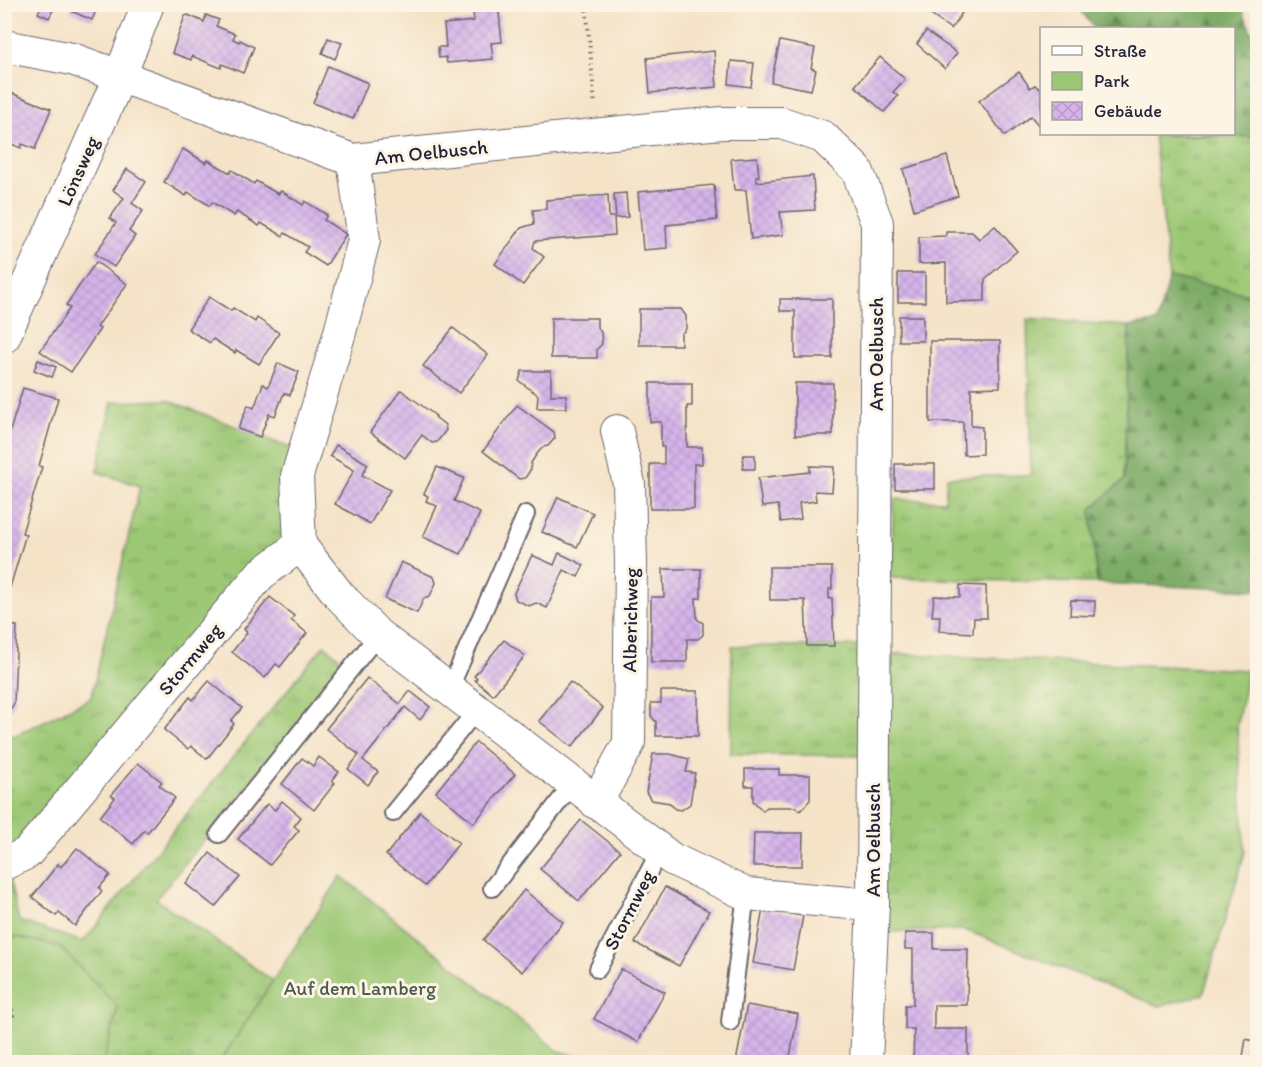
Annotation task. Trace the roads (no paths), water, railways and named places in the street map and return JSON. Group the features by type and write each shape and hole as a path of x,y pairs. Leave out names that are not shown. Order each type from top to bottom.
{"street":[{"name":"Lönsweg","path":"4,337 120,76 148,4"},
{"name":"Am Oelbusch","path":"4,46 72,59 353,160 723,123 782,123 823,137 857,170 877,223 873,906 866,1062"},
{"name":"Am Oelbusch","path":"300,545 297,476 340,332 364,240 353,160"},
{"name":"Alberichweg","path":"584,794 629,743 631,562 629,484 617,431"},
{"name":"Stormweg","path":"4,864 27,853 260,575 300,545 339,595 378,635 672,859 746,894 873,906"}],"lane":[{"path":"449,690 526,514"},
{"path":"219,834 378,635"},
{"path":"393,813 476,711"},
{"path":"492,888 584,794"},
{"name":"Stormweg","path":"598,969 660,850"},
{"path":"730,1022 746,894"}],"park label":[{"name":"Auf dem Lamberg","path":"360,988"}]}
